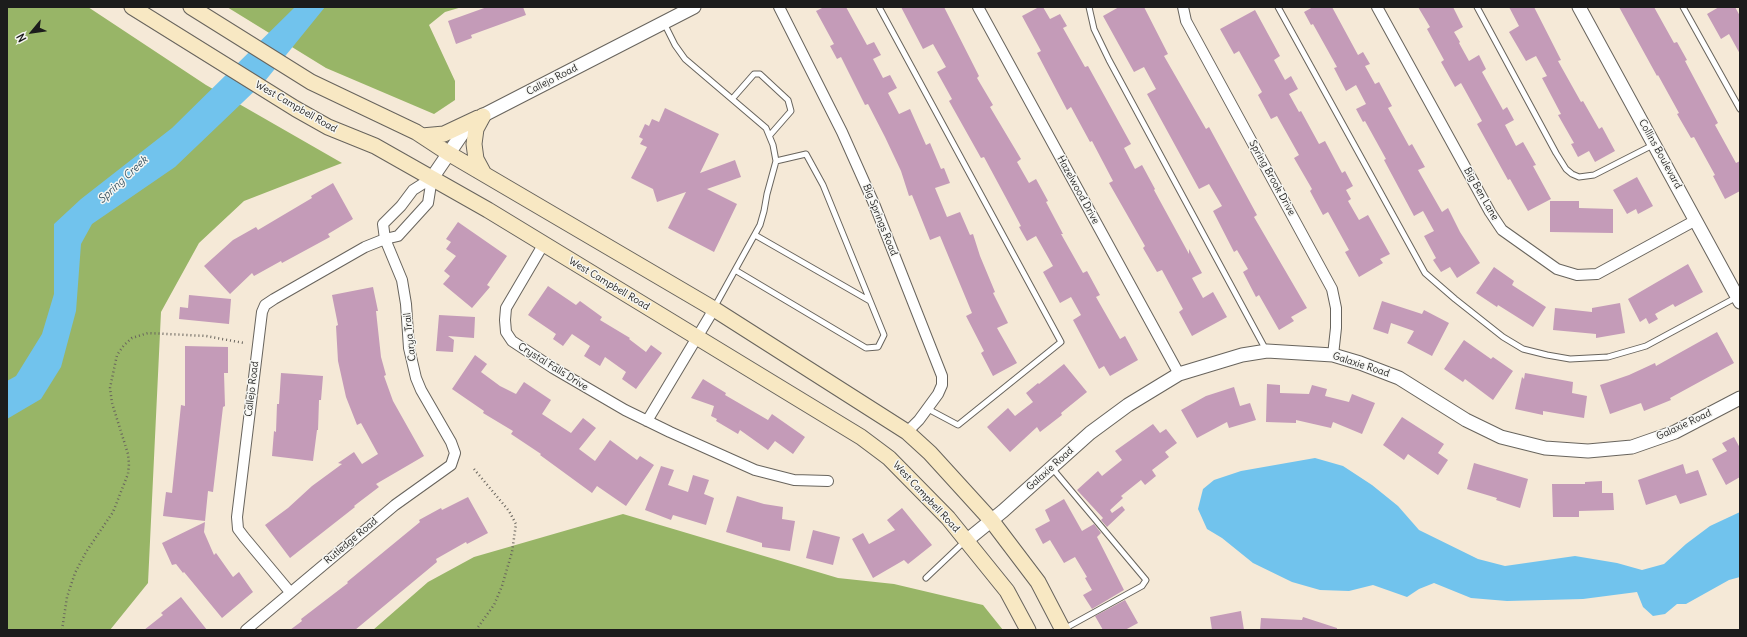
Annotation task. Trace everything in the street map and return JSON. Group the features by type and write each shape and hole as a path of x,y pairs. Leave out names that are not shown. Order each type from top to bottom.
{"main road":[{"name":"West Campbell Road","path":"132,7 296,109 328,127 376,146 432,178 861,437 889,458 948,518 1007,591 1028,630"},
{"path":"191,7 311,82 422,136 448,153 483,172 714,309 907,432 930,453 991,520 1038,582 1063,630"},
{"path":"422,136 444,134 481,117"},
{"path":"481,117 476,129 474,144 476,159 483,172"}],"street":[{"name":"Callejo Road","path":"290,592 238,529 237,517 262,312 265,305 365,247 385,239 398,236 428,203 432,178 448,153 464,131 481,117 694,7"},
{"name":"Big Springs Road","path":"778,7 842,132 875,206 942,376 942,384 938,394 928,409 907,432"},
{"name":"Hazelwood Drive","path":"978,7 1179,374"},
{"name":"Spring Brook Drive","path":"1183,7 1186,21 1332,289 1336,308 1333,355"},
{"name":"Big Ben Lane","path":"1377,7 1490,212 1502,230 1557,269 1577,275 1598,274 1696,220"},
{"name":"Collins Boulevard","path":"1578,7 1739,298"},
{"name":"Callejo Road","path":"385,239 383,224 413,190 432,178"},
{"name":"Carya Trail","path":"385,239 402,280 406,304 409,348 416,378 420,390 451,442 455,453"},
{"name":"Crystal Falls Drive","path":"543,245 506,308 506,332 512,341 625,410 755,470 794,480 828,481"},
{"path":"647,420 714,309"},
{"name":"Galaxie Road","path":"966,541 1052,468 1090,433 1128,404 1179,374 1242,355 1267,351 1333,355 1360,363 1399,378 1466,420 1501,437 1545,448 1588,451 1632,447 1675,432 1740,398"},
{"name":"Rutledge Road","path":"246,630 395,504 451,465 455,453"}],"lane":[{"path":"880,7 1061,342 958,425 928,409"},
{"path":"1089,7 1094,29 1109,60 1267,351"},
{"path":"1278,7 1425,273 1449,295 1503,337 1522,349 1570,359 1608,357 1646,346 1739,298"},
{"path":"1477,7 1556,153 1566,169 1572,174 1579,177 1594,175 1654,144"},
{"path":"1683,7 1740,109"},
{"path":"664,23 675,45 685,58 766,128 770,135 776,161 766,194 764,211 760,225 714,309"},
{"path":"733,98 754,74 760,74 788,100 791,111 770,135"},
{"path":"735,270 866,348 878,347 884,335 823,185 806,154 776,161"},
{"path":"754,235 870,302"},
{"path":"1052,468 1146,580 1142,586 1063,630"},
{"path":"926,578 966,541"}],"path":[{"path":"62,630 67,597 75,573 86,552 113,512 128,474 130,464 112,403 110,388 117,355 124,345 139,335 148,333 206,336 244,343"},
{"path":"474,469 509,511 516,524 512,552 502,586 494,605 476,630"}],"green space":[{"path":"7,7 88,7 206,85 342,163 244,201 199,243 161,312 148,583 110,630 7,630"},
{"path":"227,7 462,7 445,12 429,25 455,81 455,100 434,114 326,68"},
{"path":"623,514 838,578 894,584 983,605 1003,630 373,630 428,582 474,557"}],"water":[{"name":"Spring Creek","path":"295,7 325,7 265,81 175,167 92,224 81,244 76,311 61,367 41,399 7,419 7,381 16,376 42,334 54,294 54,224 81,199 172,128"},
{"path":"1315,458 1343,466 1372,485 1398,506 1419,530 1478,559 1505,566 1575,556 1617,563 1642,570 1664,564 1686,544 1710,526 1740,512 1740,577 1729,580 1686,604 1677,604 1665,614 1653,616 1643,607 1637,592 1583,599 1507,601 1471,598 1434,583 1419,589 1407,597 1373,585 1349,591 1320,590 1292,582 1253,563 1222,538 1207,529 1198,509 1203,489 1214,480 1241,471"}],"building":[{"path":"487,7 523,7 526,15 471,35 472,38 456,44 448,21"},
{"path":"824,7 846,7 867,45 874,42 881,55 873,59 883,78 890,75 897,88 888,93 899,114 910,109 926,145 930,143 941,169 944,168 950,183 935,188 947,217 960,212 970,235 973,234 980,256 995,292 993,293 1008,323 997,328 1017,363 993,376 981,353 984,351 966,316 972,313 940,236 930,240 912,195 909,196 901,171 868,104 865,105 841,57 837,59 830,46 834,44 816,11"},
{"path":"901,7 944,7 979,76 977,78 993,105 990,107 1021,159 1017,162 1029,183 1036,179 1063,234 1061,234 1083,273 1087,271 1100,295 1096,297 1120,339 1125,336 1138,360 1110,376 1104,366 1099,369 1073,320 1081,315 1071,297 1060,303 1043,272 1053,266 1036,236 1027,241 1019,227 1021,226 984,157 981,158 949,101 952,99 937,72 946,67 933,44 923,49"},
{"path":"1039,7 1043,7 1050,19 1060,14 1067,26 1063,28 1085,67 1088,66 1131,144 1124,148 1135,169 1142,165 1189,254 1189,249 1202,273 1192,278 1203,298 1213,292 1227,317 1192,336 1179,312 1183,309 1162,270 1157,272 1143,248 1145,246 1109,183 1113,181 1092,141 1090,142 1071,107 1067,110 1037,53 1041,51 1022,16"},
{"path":"1119,7 1144,7 1168,54 1164,56 1206,129 1209,127 1257,215 1254,217 1307,308 1291,317 1294,321 1279,330 1259,295 1256,297 1243,272 1248,269 1237,250 1234,252 1213,211 1222,206 1209,184 1199,189 1147,94 1156,89 1144,67 1134,72 1103,16"},
{"path":"1313,7 1332,7 1358,55 1363,52 1370,64 1365,66 1375,84 1379,82 1392,106 1388,108 1409,146 1412,144 1425,167 1418,170 1442,212 1448,208 1460,232 1480,263 1457,278 1450,267 1441,272 1433,260 1436,258 1424,236 1434,231 1423,211 1414,216 1384,160 1386,159 1365,121 1363,122 1356,109 1366,104 1356,85 1346,91 1334,68 1337,67 1313,24 1311,25 1304,12"},
{"path":"1418,7 1453,7 1463,27 1454,32 1460,42 1459,43 1469,61 1479,55 1486,69 1482,72 1503,110 1507,107 1514,120 1505,125 1516,146 1523,142 1536,165 1533,166 1551,199 1528,211 1510,179 1508,180 1477,124 1482,121 1461,83 1455,87 1441,62 1444,60 1427,29 1430,27"},
{"path":"1509,7 1534,7 1561,60 1558,61 1581,102 1583,101 1599,129 1602,127 1615,151 1595,162 1589,151 1578,157 1571,144 1574,143 1558,115 1561,114 1542,78 1547,76 1536,56 1526,61 1509,32 1519,26"},
{"path":"1619,7 1654,7 1674,43 1677,42 1687,60 1685,61 1718,123 1715,125 1736,163 1740,161 1740,191 1725,199 1713,176 1715,175 1694,137 1691,138 1677,114 1679,113"},
{"path":"1719,7 1735,7 1740,16 1740,54 1729,34 1721,39 1707,14"},
{"path":"1255,10 1280,56 1274,60 1285,80 1291,76 1298,89 1289,94 1299,112 1301,111 1319,144 1325,141 1342,173 1345,171 1353,186 1346,190 1351,199 1348,201 1359,220 1368,215 1390,254 1380,259 1383,263 1359,277 1345,252 1349,250 1328,212 1323,215 1310,191 1312,189 1294,158 1299,155 1277,116 1271,119 1258,95 1262,92 1239,51 1234,54 1220,29"},
{"path":"665,108 719,134 700,173 735,160 741,177 707,189 737,204 714,252 668,228 686,192 657,202 653,189 631,178 647,147 640,144 643,139 639,137 645,124 649,126 652,119 659,122"},
{"path":"1637,177 1653,206 1638,214 1636,209 1627,214 1613,190"},
{"path":"333,183 353,219 328,234 330,237 282,263 281,261 254,276 252,273 230,294 204,266 233,240 256,227 258,230 312,198 311,196"},
{"path":"1550,201 1579,201 1579,208 1613,209 1613,233 1550,232"},
{"path":"458,222 507,256 487,285 490,287 472,308 443,284 450,276 444,271 456,256 446,249 451,242 446,239"},
{"path":"1688,264 1703,292 1675,307 1673,304 1655,314 1658,319 1649,324 1646,318 1640,322 1628,299"},
{"path":"1494,267 1514,281 1512,285 1546,307 1533,327 1498,305 1497,307 1476,293"},
{"path":"548,286 576,305 580,301 602,317 600,320 630,338 629,339 646,352 651,345 662,353 636,389 622,379 626,372 605,357 600,366 584,356 590,346 572,334 563,346 553,339 556,334 528,315"},
{"path":"373,287 378,311 376,311 381,357 386,375 384,376 393,401 424,456 376,484 379,487 290,558 265,525 288,508 312,486 342,464 338,463 354,452 362,464 378,454 361,423 357,425 346,397 338,361 336,326 338,325 332,295"},
{"path":"189,295 231,299 229,324 179,319 180,307 188,308"},
{"path":"1382,301 1422,314 1424,310 1449,323 1432,356 1407,343 1414,331 1391,323 1388,334 1373,329"},
{"path":"1620,303 1625,333 1596,338 1596,334 1553,330 1555,308 1592,312 1592,308"},
{"path":"439,315 475,317 474,338 448,336 454,340 453,352 436,351"},
{"path":"1717,332 1734,363 1670,398 1671,400 1644,411 1641,403 1610,414 1600,385 1629,375 1655,363 1656,366"},
{"path":"1464,340 1491,359 1493,357 1513,371 1493,400 1465,379 1463,382 1444,369"},
{"path":"185,346 228,347 228,373 224,373 225,406 223,407 213,492 208,491 205,521 163,516 166,492 172,493 181,405 185,406"},
{"path":"475,355 487,364 481,372 500,386 516,394 524,382 551,400 542,414 571,433 583,418 596,428 579,449 595,461 610,440 637,460 640,456 654,465 626,506 597,486 592,493 540,455 541,454 511,434 513,431 483,413 484,411 452,389"},
{"path":"1064,364 1087,392 1061,413 1062,415 1040,432 1037,427 1010,452 987,427 1008,408 1015,416 1033,402 1026,393"},
{"path":"281,373 323,376 321,400 319,400 318,430 313,461 272,456 274,431 276,432 277,404 279,404"},
{"path":"1525,373 1573,382 1572,393 1587,396 1584,418 1543,411 1543,415 1515,409 1522,377 1524,379"},
{"path":"703,379 726,393 725,395 768,420 772,414 805,437 793,454 775,441 768,450 740,430 738,434 716,421 717,419 711,416 714,406 691,398"},
{"path":"1267,384 1280,385 1280,393 1309,394 1312,385 1327,389 1325,396 1349,402 1352,394 1375,403 1362,434 1333,422 1331,428 1296,420 1296,423 1266,422"},
{"path":"1234,387 1240,406 1250,403 1256,420 1229,428 1227,422 1197,438 1181,410 1206,396"},
{"path":"1402,417 1444,444 1438,453 1448,460 1438,475 1408,454 1404,460 1383,445"},
{"path":"1153,424 1160,433 1166,429 1177,443 1165,452 1169,457 1152,470 1156,476 1145,485 1141,480 1121,496 1123,498 1110,510 1112,513 1122,506 1125,510 1107,527 1101,520 1103,518 1077,490 1098,471 1102,476 1122,460 1115,451"},
{"path":"1734,437 1740,448 1740,477 1726,485 1712,459 1727,451 1722,443"},
{"path":"1474,463 1528,479 1520,508 1496,500 1497,498 1467,489"},
{"path":"1683,464 1686,474 1698,470 1707,495 1680,504 1676,495 1646,505 1638,480"},
{"path":"661,466 674,470 668,485 688,492 693,475 709,480 704,494 714,498 706,525 673,515 671,520 645,510"},
{"path":"1602,481 1602,493 1613,493 1614,510 1579,511 1579,517 1553,517 1552,484 1585,484 1585,482"},
{"path":"737,496 764,504 783,507 782,519 795,521 790,551 762,547 762,543 726,532"},
{"path":"468,497 488,533 467,544 466,542 436,559 437,562 355,630 290,630 302,621 301,619 348,583 347,582 420,522 419,520 441,508 442,510"},
{"path":"1064,499 1082,531 1094,524 1101,533 1097,537 1124,590 1092,609 1083,595 1092,590 1085,578 1087,577 1075,557 1064,563 1050,540 1043,544 1035,529 1050,521 1045,510"},
{"path":"902,508 932,545 908,564 904,560 873,578 852,539 863,533 869,544 895,530 887,520"},
{"path":"205,522 204,532 214,555 216,553 233,577 239,572 253,592 222,618 184,572 183,573 176,564 172,565 162,543"},
{"path":"813,530 840,537 833,565 806,558"},
{"path":"181,597 207,630 144,630 163,615 161,613"},
{"path":"1125,600 1138,623 1125,630 1103,630 1095,616"},
{"path":"1241,611 1244,630 1212,630 1210,617"},
{"path":"1303,617 1337,628 1337,630 1260,630 1261,618 1302,620"}]}
